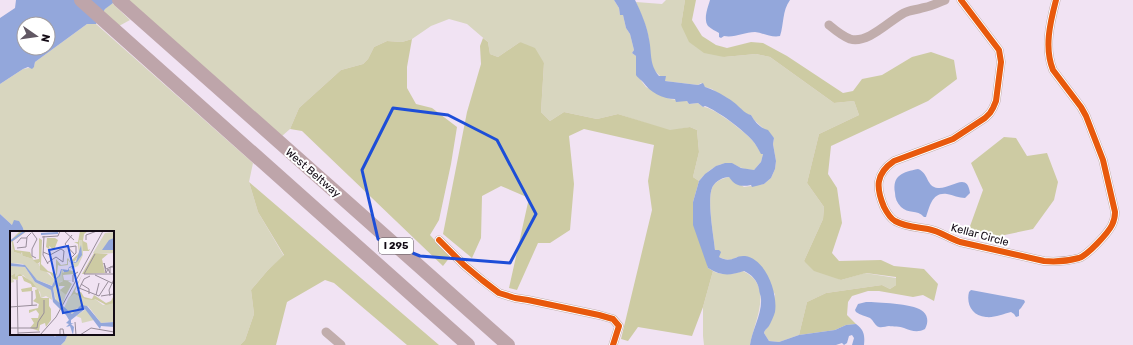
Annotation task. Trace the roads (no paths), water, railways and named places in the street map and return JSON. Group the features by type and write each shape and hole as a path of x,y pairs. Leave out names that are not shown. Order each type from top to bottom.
{"highway":[{"name":"I 295","path":"81,0 468,345"},
{"name":"West Beltway","path":"119,0 508,345"}],"street":[{"path":"829,26 846,37 857,40 863,39 904,13 935,5 945,0"},
{"name":"Kellar Circle","path":"961,0 998,50 1001,62 996,101 990,114 953,140 894,161 887,165 879,178 878,188 881,199 887,214 900,224 933,230 960,242 1044,261 1055,262 1078,258 1090,251 1112,226 1115,212 1103,160 1086,116 1081,107 1052,70 1050,63 1048,40 1056,0"},
{"path":"439,240 464,265 500,293 515,298 613,319 619,326 613,345"},
{"path":"326,332 341,345"}],"water":[{"path":"16,0 117,0 105,9 96,24 87,24 56,47 56,16 16,16 16,56 43,56 35,62 32,69 28,67 23,69 0,84 0,18 15,8"},
{"path":"614,0 635,0 645,24 649,39 652,63 659,76 666,76 665,81 698,85 703,83 705,87 727,98 751,115 758,124 768,130 774,138 773,144 776,161 775,169 771,178 764,184 752,187 751,185 738,185 729,177 724,178 714,184 710,199 715,250 719,250 721,252 719,257 727,260 741,256 752,258 765,270 769,278 775,296 775,312 764,333 769,341 779,342 799,335 835,330 846,325 856,324 861,328 863,333 864,345 852,345 854,338 852,335 849,336 847,343 844,345 842,343 836,345 750,345 761,305 761,298 757,283 754,278 744,271 734,274 721,274 708,268 693,225 693,202 699,181 705,174 716,166 725,163 732,163 741,168 754,170 761,162 763,154 761,154 755,143 748,136 716,112 705,106 703,107 698,103 689,104 687,101 676,102 675,99 666,98 653,92 638,78 636,75 636,56 632,53 634,50 630,34 626,28 623,15 620,15 619,8"},
{"path":"710,0 790,0 784,13 780,36 771,36 755,32 724,36 721,38 719,37 719,33 708,26 706,20 706,13"},
{"path":"918,169 922,171 929,183 934,187 943,188 962,182 966,183 970,193 965,198 947,194 938,195 930,204 926,217 904,209 898,204 896,199 895,182 903,173"},
{"path":"0,214 12,225 14,220 19,221 24,231 10,231 10,335 54,335 55,337 56,335 67,336 61,345 0,345"},
{"path":"971,290 1024,300 1025,302 1019,310 1019,316 1016,317 1011,312 992,317 981,316 974,312 969,305 968,296"},
{"path":"866,302 895,304 917,308 926,316 927,321 925,329 912,331 901,327 880,327 875,325 870,318 856,312 855,310 858,304"}]}
